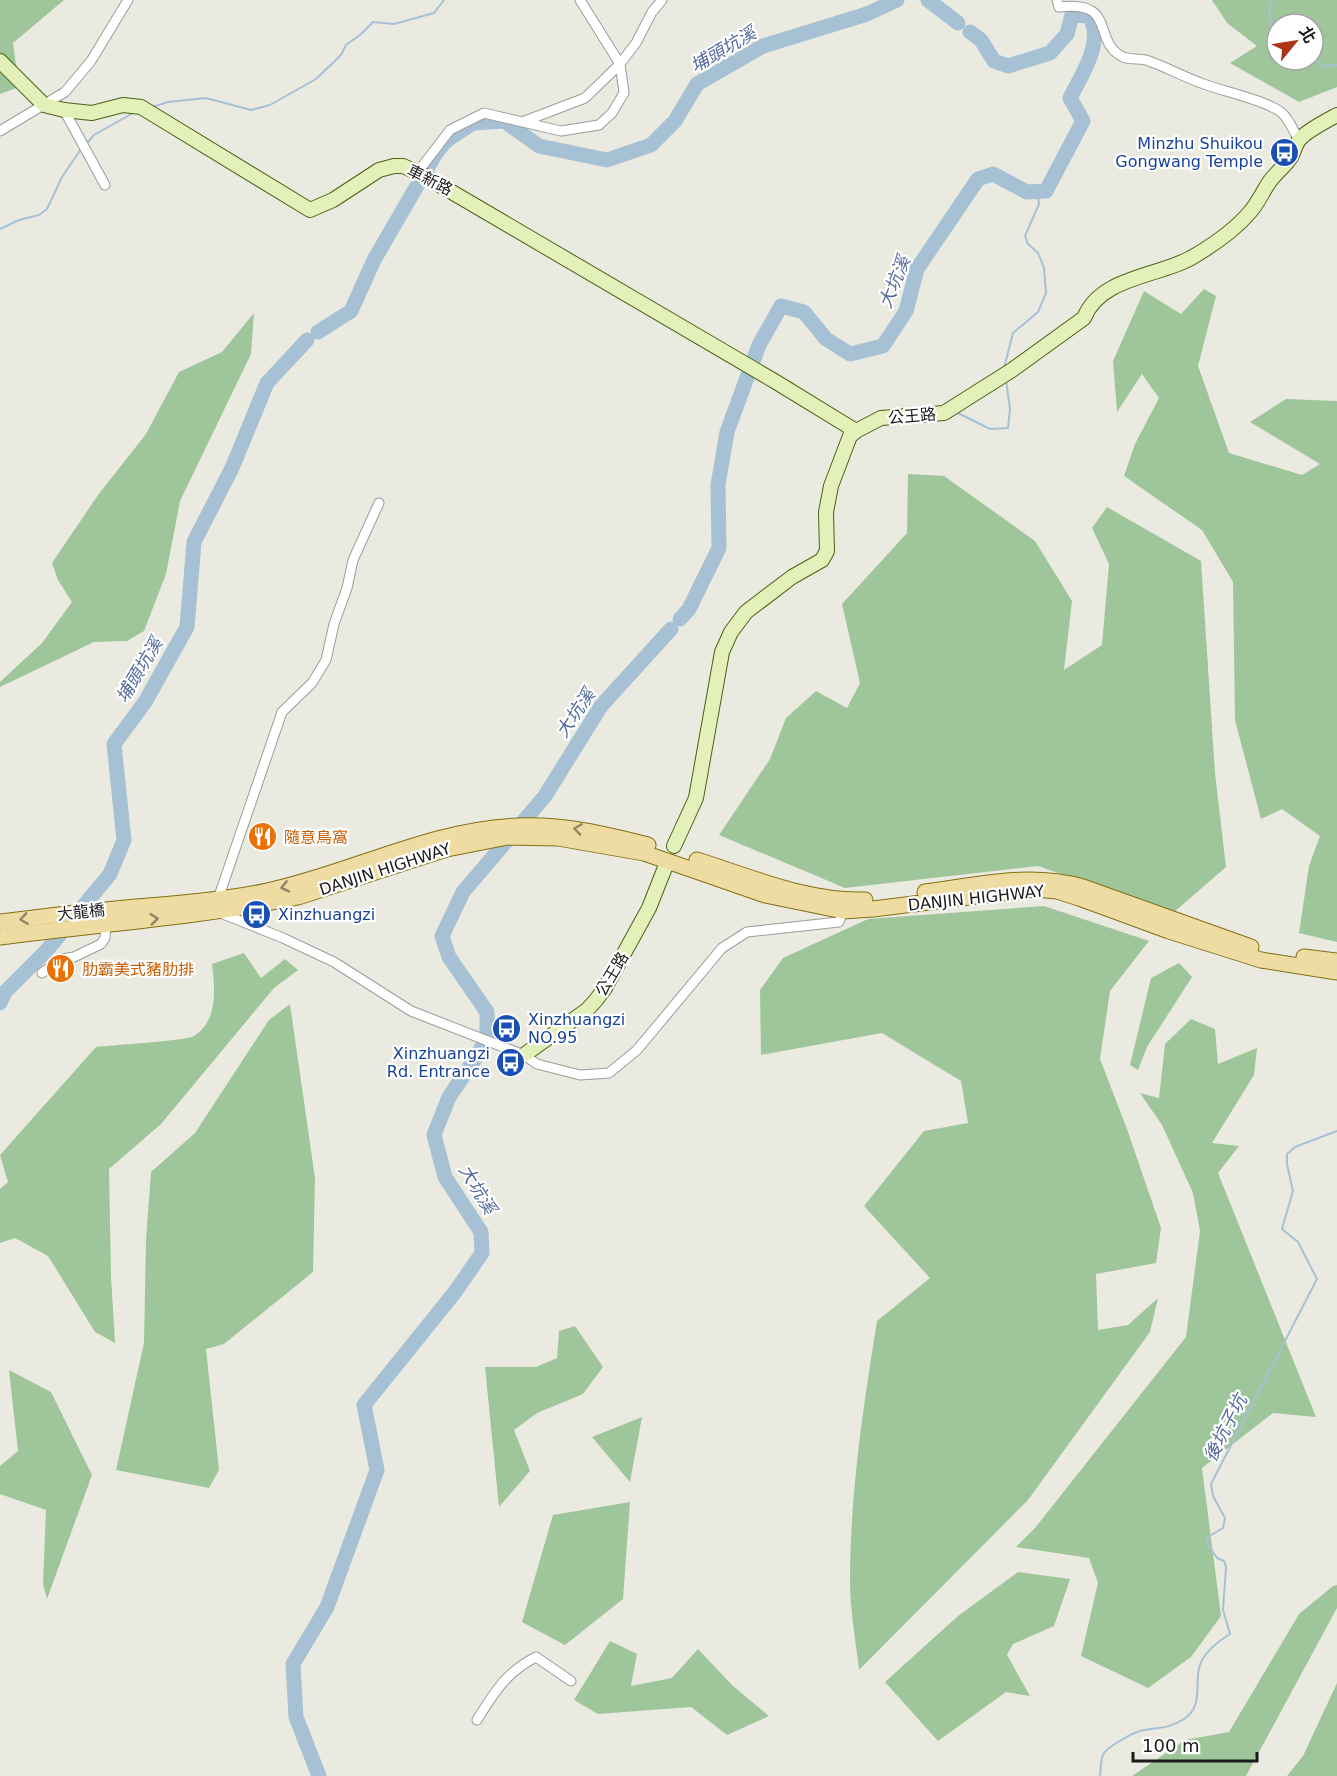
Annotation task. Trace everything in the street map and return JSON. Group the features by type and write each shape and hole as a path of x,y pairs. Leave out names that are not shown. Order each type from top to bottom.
{"main road":[{"name":"DANJIN HIGHWAY","path":"101,925 218,905 289,886 440,839 500,832 597,831 677,858 845,906 873,909 1034,889 1058,891 1169,931 1261,960 1337,972"},
{"name":"DANJIN HIGHWAY","path":"845,906 1012,880 1050,879 1083,887 1267,952 1337,961"},
{"name":"DANJIN HIGHWAY","path":"114,909 218,905"},
{"name":"大龍橋","path":"0,922 114,909"},
{"name":"大龍橋","path":"0,937 101,925"}],"street":[{"path":"0,131 65,92 79,77 128,0"},
{"path":"419,173 450,130 484,112 561,131 599,125 612,113 624,93 620,64 580,0"},
{"path":"525,121 585,98 620,64 636,43 652,12 662,0"},
{"path":"1057,0 1059,7 1089,8 1098,16 1114,51 1126,58 1144,60 1200,83 1271,107 1284,114 1299,140"},
{"path":"0,62 44,105"},
{"name":"車新路","path":"44,105 92,113 123,105 146,110 310,210 333,200 379,171 394,166 404,166 453,191 855,431"},
{"path":"64,110 105,185"},
{"name":"公王路","path":"524,1055 587,1010 596,1000 605,988 677,858 696,798 722,652 731,632 746,612 792,577 822,560 827,551 826,512 831,486 850,436 855,431 881,418 944,413 1003,376 1084,318 1087,310 1097,299 1117,286 1134,277 1175,266 1197,255 1235,228 1252,210 1269,182 1290,159 1299,140 1337,115"},
{"path":"378,503 353,560 347,588 331,634 326,660 317,677 282,712 218,905 334,962 411,1011 524,1055 537,1064 580,1075 609,1073 637,1050 722,948 747,932 839,922 845,906"},
{"path":"42,973 62,959 74,957 100,944 105,938 101,925"},
{"path":"477,1720 499,1686 519,1666 536,1658 572,1681"}],"green space":[{"path":"0,0 64,0 13,43 19,87 0,94"},
{"path":"1212,0 1337,0 1337,87 1299,102 1230,63 1257,46 1227,23"},
{"path":"1204,289 1216,296 1198,366 1229,453 1302,475 1320,464 1250,422 1286,399 1337,401 1337,942 1299,933 1309,866 1320,836 1282,809 1261,819 1235,720 1233,582 1202,530 1124,476 1135,444 1159,398 1142,374 1117,412 1113,361 1144,291 1181,314"},
{"path":"254,313 251,354 180,501 166,574 144,631 127,641 94,642 0,687 0,682 42,643 72,602 58,580 52,563 98,495 146,434 179,372 222,352"},
{"path":"908,474 944,476 1035,541 1072,601 1064,670 1102,645 1109,564 1092,528 1107,507 1201,561 1215,773 1226,867 1173,913 1038,866 845,888 719,835 770,759 786,718 816,691 847,708 860,683 842,604 907,533"},
{"path":"1044,906 1149,941 1110,991 1100,1059 1161,1228 1156,1263 1096,1274 1098,1330 1128,1325 1158,1298 1150,1332 1028,1500 859,1670 850,1593 852,1516 862,1419 877,1321 930,1278 864,1206 924,1131 968,1123 961,1081 882,1033 761,1055 760,990 783,958 868,919"},
{"path":"244,953 261,978 285,959 298,970 274,988 161,1124 109,1169 115,1343 95,1332 48,1256 15,1238 0,1243 0,1189 8,1182 0,1155 96,1047 188,1038 202,1030 213,1004 212,964"},
{"path":"1179,963 1192,977 1147,1047 1138,1070 1130,1065 1151,978"},
{"path":"290,1004 315,1178 313,1272 224,1344 206,1349 219,1470 209,1488 116,1470 144,1343 146,1240 151,1172 195,1133 269,1020"},
{"path":"1191,1019 1215,1029 1218,1064 1257,1048 1254,1075 1212,1143 1239,1146 1218,1173 1316,1417 1273,1413 1202,1468 1221,1616 1191,1657 1148,1688 1081,1656 1098,1583 1089,1558 1016,1547 1035,1528 1186,1337 1200,1231 1193,1193 1162,1125 1140,1093 1159,1098 1165,1044"},
{"path":"575,1326 603,1367 583,1394 537,1413 514,1430 530,1471 499,1507 485,1367 536,1367 557,1358 559,1331"},
{"path":"9,1370 51,1392 92,1475 47,1599 43,1584 46,1510 0,1494 0,1466 18,1451"},
{"path":"642,1417 630,1482 592,1437"},
{"path":"630,1502 623,1599 565,1645 522,1622 553,1515"},
{"path":"1018,1572 1070,1579 1054,1626 1013,1644 1007,1655 1030,1696 1006,1692 938,1741 885,1682 958,1616"},
{"path":"1337,1585 1337,1608 1246,1776 1132,1776 1185,1740 1229,1732 1299,1614"},
{"path":"610,1641 637,1654 631,1686 672,1678 698,1649 733,1686 769,1716 727,1735 691,1707 598,1714 574,1700"},
{"path":"1337,1683 1337,1776 1287,1776 1303,1756"}],"waterway":[{"path":"152,107 168,102 206,98 251,110 270,105 316,79 341,55 346,45 373,22 394,24 434,13 444,0"},
{"name":"埔頭坑溪","path":"318,332 351,311 374,260 436,153 447,140 473,123 504,121 539,146 607,160 651,145 675,121 697,84 763,46 867,14 897,0"},
{"name":"大坑溪","path":"928,0 958,23"},
{"path":"1270,12 1269,4 1274,0"},
{"name":"大坑溪","path":"680,619 689,609 719,548 718,485 727,432 759,345 781,306 804,312 826,339 850,354 883,346 906,311 917,269 978,179 993,174 1027,192 1046,191 1083,121 1070,98 1086,68 1093,47 1093,26 1089,16 1072,15 1067,34 1050,53 1008,66 994,61 981,40 970,32"},
{"path":"1325,66 1337,65"},
{"path":"87,143 94,135 135,112"},
{"path":"0,229 19,220 39,215 47,209 62,177 81,149"},
{"path":"1004,368 1013,333 1038,312 1046,293 1044,268 1038,253 1028,244 1025,236 1039,204 1037,191"},
{"name":"埔頭坑溪","path":"0,1003 5,992 47,950 110,874 124,840 114,744 145,702 187,627 194,542 232,468 267,383 307,340"},
{"path":"958,413 990,429 1008,428 1010,409 1006,380"},
{"name":"大坑溪","path":"319,1776 296,1717 293,1664 327,1607 377,1470 364,1405 455,1292 482,1253 481,1232 445,1177 434,1135 449,1097 487,1038 487,1012 449,957 442,936 463,892 545,796 601,706 671,629"},
{"name":"後坑子坑","path":"1100,1776 1101,1761 1106,1750 1132,1734 1172,1725 1190,1714 1196,1702 1199,1668 1203,1658 1211,1648 1230,1634 1223,1610 1226,1567 1224,1561 1217,1558 1206,1542 1208,1537 1223,1528 1225,1518 1213,1496 1211,1484 1317,1279 1298,1242 1282,1229 1293,1191 1287,1154 1295,1147 1337,1131"}],"place":[{"name":"Minzhu Shuikou Gongwang Temple","path":"1284,152"},
{"name":"隨意鳥窩","path":"263,837"},
{"name":"Xinzhuangzi","path":"257,914"},
{"name":"肋霸美式豬肋排","path":"61,969"},
{"name":"Xinzhuangzi NO.95","path":"507,1028"},
{"name":"Xinzhuangzi Rd. Entrance","path":"511,1062"}]}
